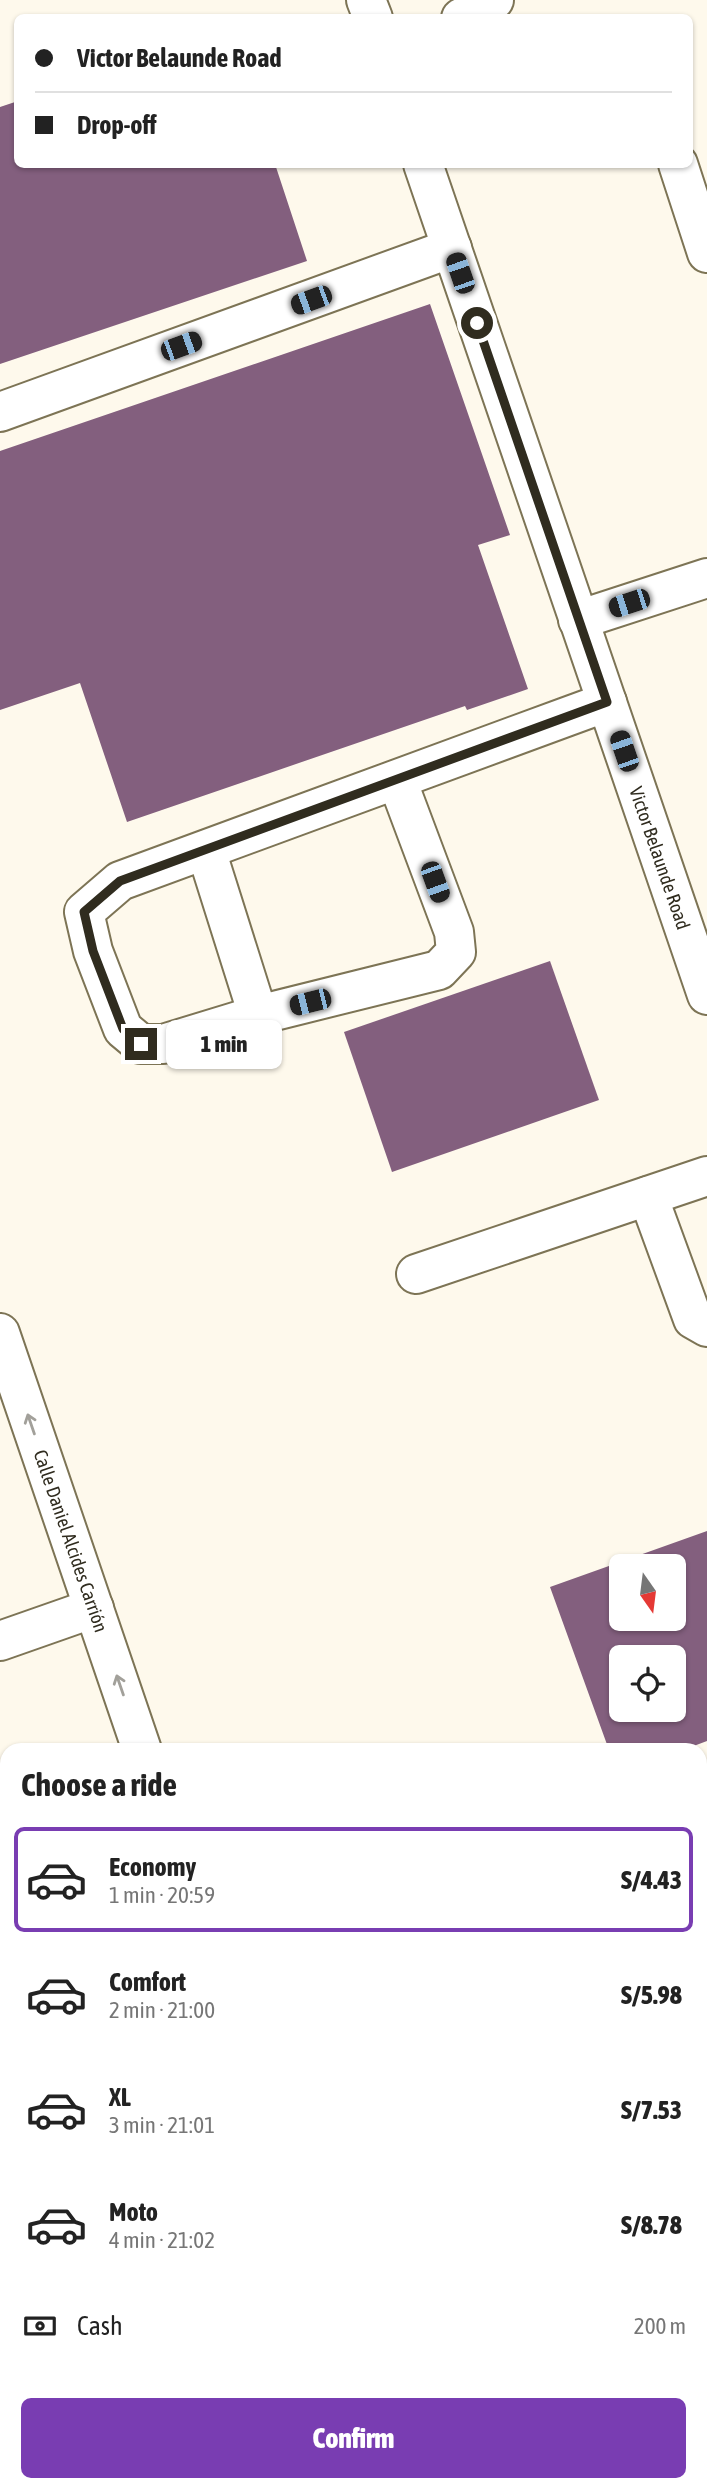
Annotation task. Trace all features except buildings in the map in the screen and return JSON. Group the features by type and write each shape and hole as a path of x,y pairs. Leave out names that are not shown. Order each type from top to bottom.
{"street":[{"path":"468,14 494,0"},
{"name":"Victor Belaunde Road","path":"424,168 707,995"},
{"path":"679,168 707,253"},
{"path":"0,412 452,248"},
{"path":"578,620 707,578"},
{"path":"397,780 454,932 456,951 439,970 258,1015 163,1044 141,1044 123,1029 93,951 84,912 120,881 607,702"},
{"path":"206,850 258,1015"},
{"path":"416,1274 707,1176"},
{"path":"648,1196 693,1319 707,1327"},
{"name":"Calle Daniel Alcides Carrión","path":"0,1333 140,1743"},
{"path":"0,1641 94,1608"}],"route":[{"path":"141,1044 123,1029 93,951 84,912 120,881 607,702 477,323"}]}
